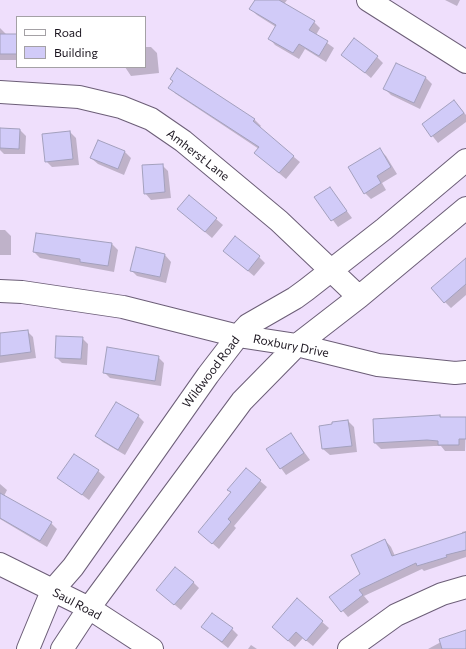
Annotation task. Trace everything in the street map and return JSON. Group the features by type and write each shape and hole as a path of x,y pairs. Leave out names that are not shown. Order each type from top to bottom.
{"street":[{"path":"368,0 466,62"},
{"name":"Amherst Lane","path":"0,92 79,97 121,107 151,119 183,141 279,221 359,297"},
{"name":"Wildwood Road","path":"28,649 52,590 73,567 208,374 238,336 248,325 295,298 384,229 466,160"},
{"path":"62,649 89,608 242,401 297,345 359,297 466,208"},
{"name":"Roxbury Drive","path":"0,291 22,292 123,307 238,336 297,345 378,365 455,373 466,372"},
{"name":"Saul Road","path":"0,564 89,608 152,649"},
{"path":"349,649 396,615 442,594 466,587"}],"building":[{"path":"255,0 279,0 315,21 309,30 328,41 319,56 299,44 293,53 268,39 276,25 249,9"},
{"path":"0,34 16,34 16,54 0,54"},
{"path":"354,38 378,56 365,73 341,55"},
{"path":"396,63 426,77 414,103 383,89"},
{"path":"177,68 255,119 253,121 294,156 279,173 254,153 259,147 168,88 173,81 170,79"},
{"path":"454,100 464,113 431,137 422,124"},
{"path":"0,128 20,129 19,149 0,148"},
{"path":"70,131 73,159 45,162 42,134"},
{"path":"98,140 125,151 118,169 90,158"},
{"path":"380,148 391,167 377,176 381,183 364,194 348,167"},
{"path":"163,164 165,192 144,194 142,165"},
{"path":"330,187 347,211 331,221 314,197"},
{"path":"189,195 217,218 205,232 177,209"},
{"path":"36,233 112,243 108,266 80,262 80,259 33,252"},
{"path":"235,236 260,256 248,271 223,251"},
{"path":"136,247 165,254 160,277 130,271"},
{"path":"466,258 466,284 444,303 431,288"},
{"path":"28,330 31,352 0,356 0,333"},
{"path":"56,336 83,337 81,359 55,358"},
{"path":"107,347 159,356 155,381 103,373"},
{"path":"116,402 139,415 118,450 95,436"},
{"path":"440,415 440,417 466,417 466,439 459,439 459,445 438,445 438,441 427,440 374,443 373,419"},
{"path":"348,420 352,446 322,449 319,426 332,424 332,422"},
{"path":"291,433 304,453 280,469 266,449"},
{"path":"74,454 99,470 82,495 57,478"},
{"path":"246,468 261,480 228,519 231,522 212,544 198,532 231,492 227,490"},
{"path":"0,493 52,522 40,541 0,518"},
{"path":"466,532 466,550 446,555 447,557 417,566 416,563 359,590 363,595 341,612 329,597 360,574 351,555 385,539 392,556"},
{"path":"175,567 194,582 174,605 156,590"},
{"path":"297,598 323,621 306,641 296,632 288,641 272,627"},
{"path":"212,613 233,628 222,642 201,627"},
{"path":"466,630 466,649 442,649 439,639"}]}
